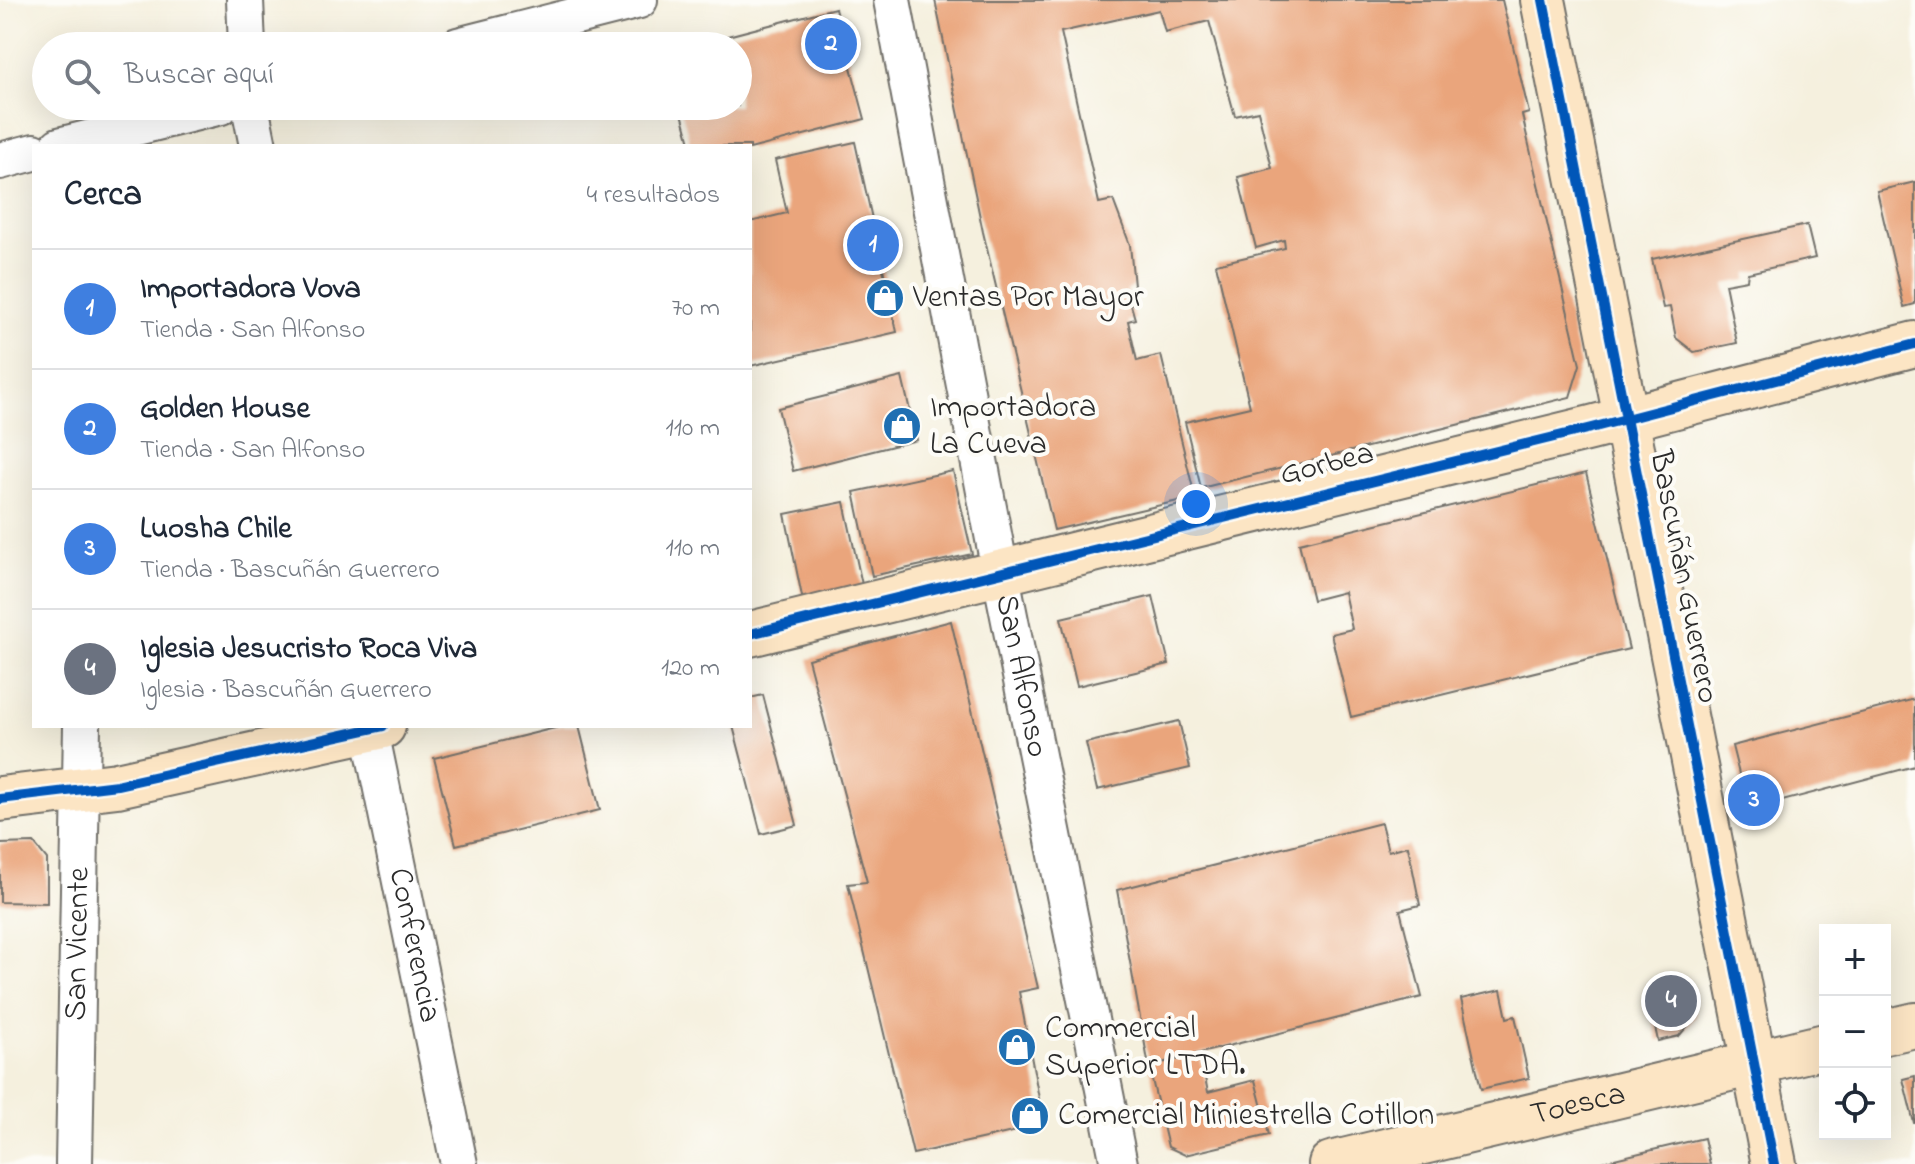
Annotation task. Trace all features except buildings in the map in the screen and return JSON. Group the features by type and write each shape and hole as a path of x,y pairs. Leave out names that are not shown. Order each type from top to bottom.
{"street":[{"path":"245,0 246,32"},
{"path":"513,32 639,0"},
{"name":"San Alfonso","path":"892,0 1000,571 1119,1164"},
{"name":"Bascuñán Guerrero","path":"1543,0 1774,1164"},
{"path":"73,144 171,120"},
{"path":"253,120 258,144"},
{"path":"0,161 32,153"},
{"name":"Gorbea","path":"752,633 1915,344"},
{"name":"San Vicente","path":"74,1164 82,728"},
{"path":"0,799 80,790 369,728"},
{"name":"Conferencia","path":"374,728 459,1164"},
{"path":"1891,1031 1915,1025"},
{"name":"Toesca","path":"1331,1164 1819,1047"}],"cycle path":[{"path":"1543,0 1774,1164"},
{"path":"752,634 1591,428 1915,344"},
{"path":"0,799 117,785 374,728"}],"place":[{"name":"Golden House","path":"831,44"},
{"name":"Importadora Vova","path":"873,245"},
{"name":"Ventas Por Mayor","path":"885,298"},
{"name":"Importadora La Cueva","path":"902,426"},
{"name":"Luosha Chile","path":"1754,800"},
{"name":"Iglesia Jesucristo Roca Viva","path":"1671,1001"},
{"name":"Commercial Superior LTDA.","path":"1017,1047"},
{"name":"Comercial Miniestrella Cotillon","path":"1030,1116"}]}
